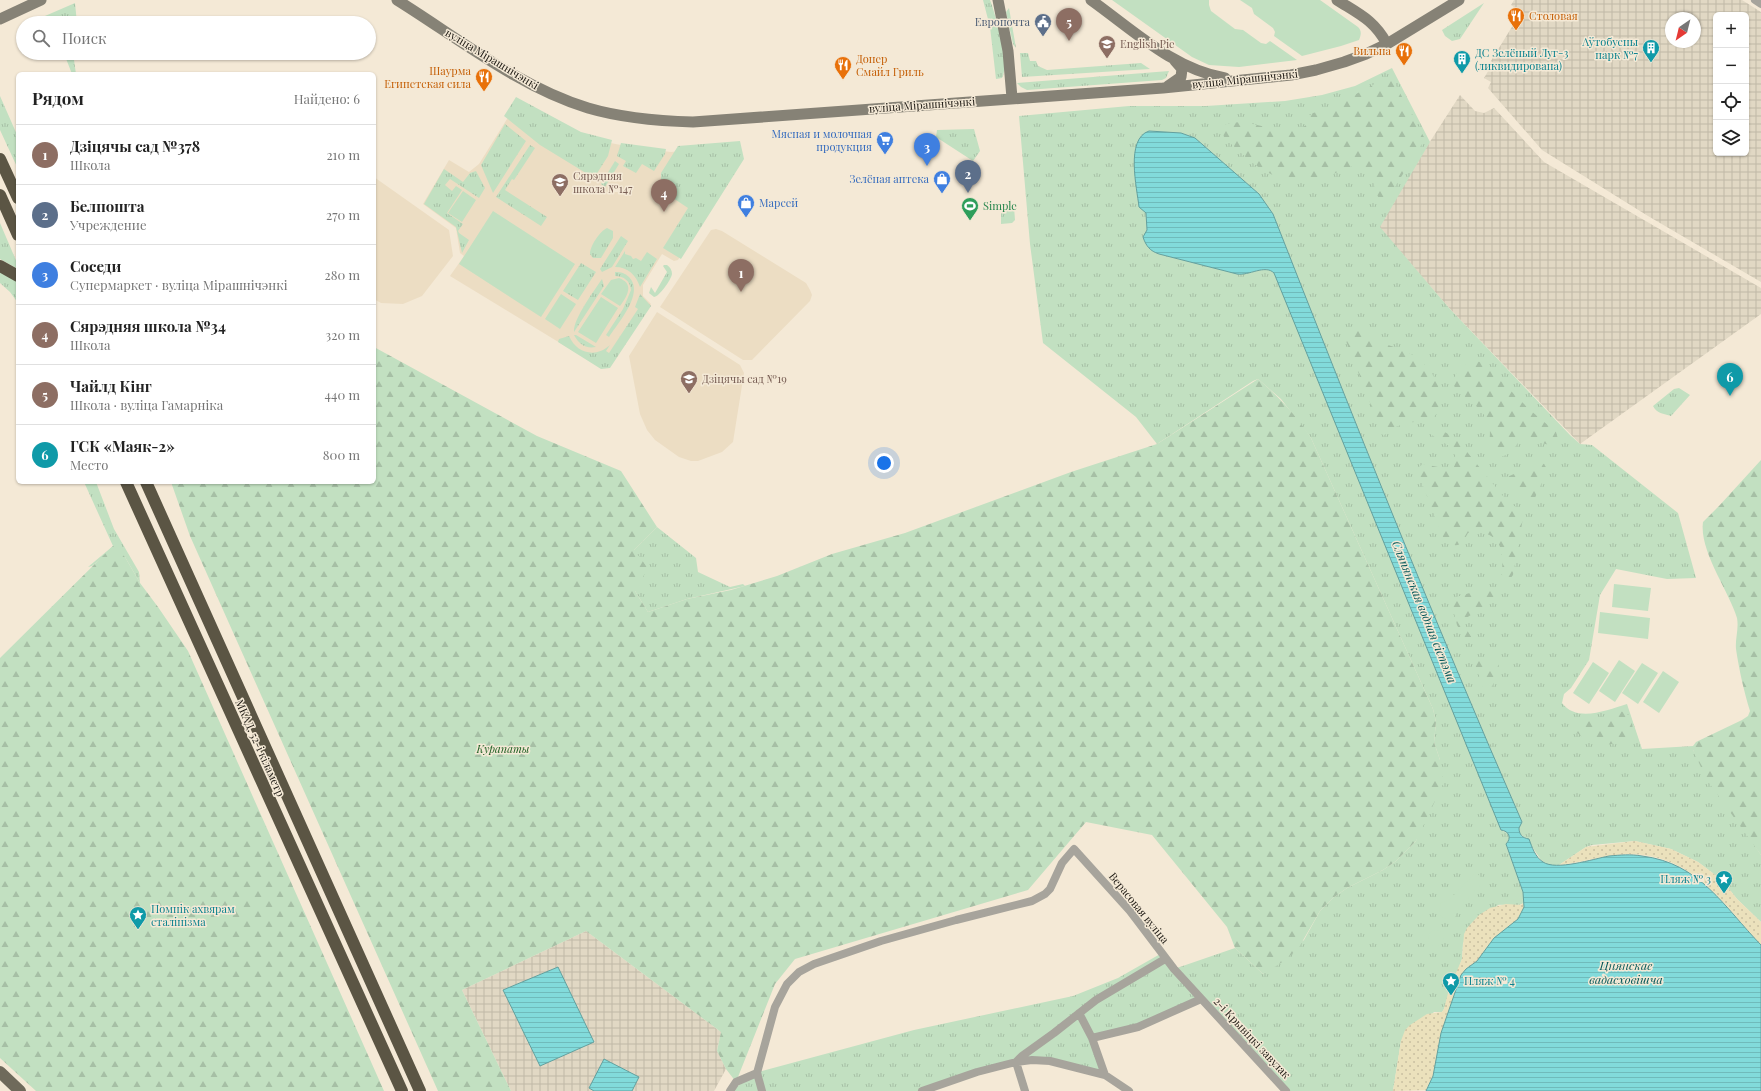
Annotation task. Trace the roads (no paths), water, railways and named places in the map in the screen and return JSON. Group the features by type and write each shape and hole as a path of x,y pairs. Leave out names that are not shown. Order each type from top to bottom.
{"highway":[{"path":"0,159 16,194"},
{"path":"0,195 16,231"},
{"path":"0,266 16,275"},
{"name":"МКАД, 52-і кіламетр","path":"127,484 402,1091"},
{"name":"МКАД, 52-і кіламетр","path":"147,484 420,1091"}],"main road":[{"path":"0,19 41,0"},
{"name":"вуліца Мірашнічэнкі","path":"397,0 490,59 541,89 588,108 640,118 693,122 1163,88 1264,78 1316,70 1344,62 1387,44 1459,0"},
{"path":"998,0 1008,51 1012,98"},
{"path":"1091,0 1173,59 1188,67 1213,76 1240,80"},
{"path":"1337,0 1364,17 1380,30 1387,44"},
{"path":"1163,88 1178,81 1181,77 1182,69 1173,59"},
{"path":"0,1072 20,1091"}],"street":[{"path":"1755,0 1761,4"},
{"name":"Верасовая вуліца","path":"757,1073 774,1007 786,984 799,972 814,964 881,941 1032,901 1045,894 1050,889 1062,863 1074,849 1130,911 1165,959 1101,996 1054,1034 1025,1053 1016,1062"},
{"name":"2-і Крывіцкі завулак","path":"1165,959 1286,1091"},
{"name":"2-і Крывіцкі завулак","path":"1092,1038 1138,1027 1201,999"},
{"path":"1079,1013 1092,1038 1106,1075"},
{"path":"922,1091 939,1088 977,1072 1016,1062 1032,1060 1050,1061 1106,1075 1129,1091"},
{"path":"1016,1062 1025,1091"},
{"path":"730,1091 736,1082 757,1073 762,1091"}],"water":[{"name":"Цнянскае вадасховішча","path":"1149,131 1181,133 1195,138 1259,194 1273,214 1394,519 1489,747 1522,822 1519,828 1521,835 1529,839 1534,852 1538,857 1543,862 1549,864 1575,864 1609,856 1638,855 1662,860 1680,868 1695,877 1709,889 1761,945 1761,1091 1426,1091 1433,1076 1441,1033 1461,975 1466,969 1477,961 1494,938 1518,919 1524,907 1523,892 1506,844 1509,839 1509,835 1501,830 1274,273 1262,270 1237,274 1156,253 1149,248 1146,243 1143,237 1147,230 1146,213 1139,207 1134,165 1137,144 1142,136"},
{"path":"558,967 594,1042 540,1066 503,990"},
{"path":"604,1059 639,1077 632,1091 594,1091 589,1088"}],"place":[{"name":"Столовая","path":"1516,31"},
{"name":"Европочта","path":"1043,37"},
{"name":"Чайлд Кінг","path":"1069,41"},
{"name":"English Pie","path":"1107,59"},
{"name":"Аўтобусны парк №7","path":"1651,63"},
{"name":"Вильна","path":"1404,66"},
{"name":"ДС Зелёный Луг-3 (ликвидирована)","path":"1462,74"},
{"name":"Донер Смайл Гриль","path":"843,80"},
{"name":"Шаурма Египетская сила","path":"484,92"},
{"name":"Мясная и молочная продукция","path":"885,155"},
{"name":"Соседи","path":"927,166"},
{"name":"Белпошта","path":"968,193"},
{"name":"Зелёная аптека","path":"942,194"},
{"name":"Сярэдняя школа №147","path":"560,197"},
{"name":"Сярэдняя школа №34","path":"664,212"},
{"name":"Марсей","path":"746,218"},
{"name":"Simple","path":"970,221"},
{"name":"Дзіцячы сад №378","path":"741,292"},
{"name":"Дзіцячы сад №19","path":"689,394"},
{"name":"ГСК «Маяк-2»","path":"1730,396"},
{"name":"Пляж № 3","path":"1724,894"},
{"name":"Помнік ахвярам сталінізма","path":"138,930"},
{"name":"Пляж № 4","path":"1451,996"}],"water label":[{"name":"Сляпянская водная сістэма","path":"1424,612"}],"park label":[{"name":"Курапаты","path":"503,749"}]}
